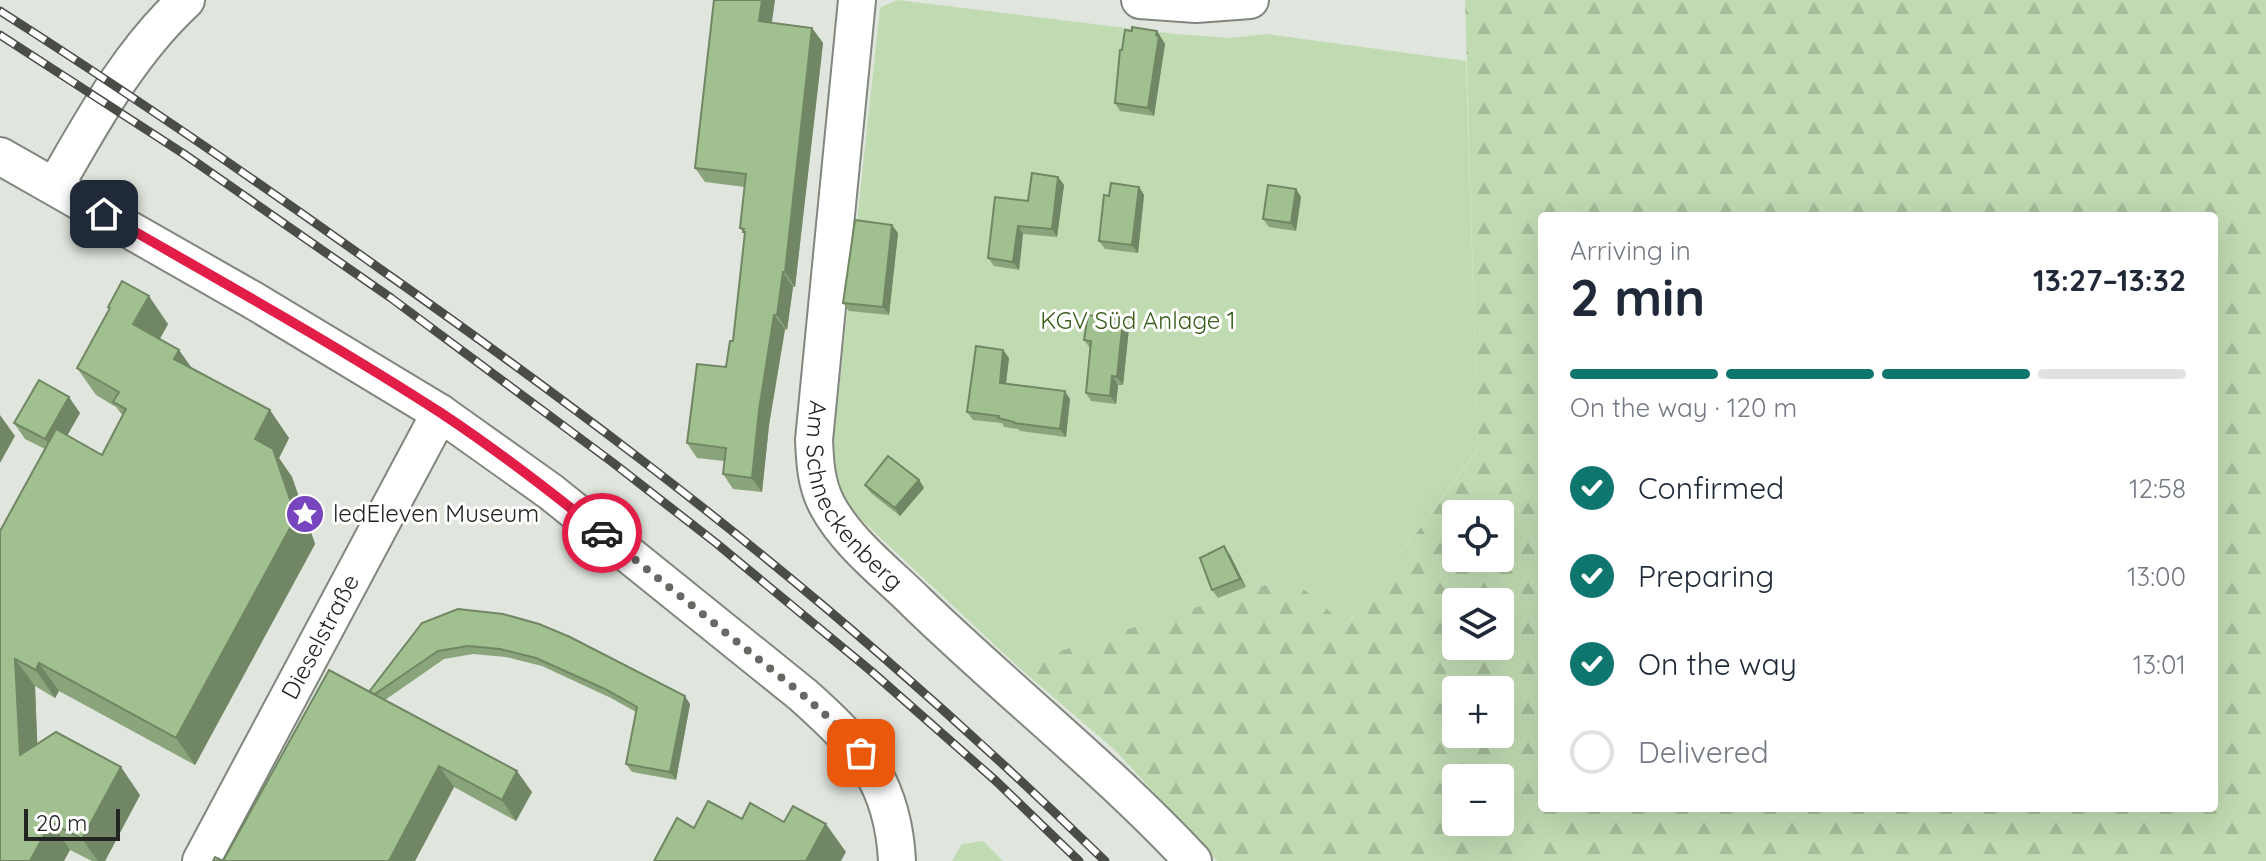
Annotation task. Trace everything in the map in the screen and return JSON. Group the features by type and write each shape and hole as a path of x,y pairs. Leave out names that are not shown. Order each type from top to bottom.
{"street":[{"path":"55,186 90,123 142,46 186,0"},
{"name":"Am Schneckenberg","path":"857,0 814,440 818,485 840,525 862,549 974,658 1108,775 1193,861"},
{"path":"1140,0 1196,4 1250,0"},
{"path":"0,156 251,299 440,413 551,492 838,726 879,780 891,815 897,861"},
{"name":"Dieselstraße","path":"201,861 440,413"}],"green space":[{"name":"KGV Süd Anlage 1","path":"897,0 1175,34 1230,38 1267,34 1466,61 1478,449 1347,626 1290,577 1016,665 853,512 834,481 832,452 880,8"},
{"path":"1465,0 2266,0 2266,861 1217,861 1115,750 1016,665 1290,577 1347,626 1478,450"},
{"path":"983,841 1003,861 952,861 962,844"}],"building":[{"path":"714,0 762,0 759,21 812,28 785,272 777,315 774,315 752,478 723,474 726,448 687,443 697,364 726,367 730,341 733,341 745,232 740,228 746,174 695,168"},
{"path":"1132,27 1157,31 1156,35 1159,36 1148,108 1115,103 1120,50 1125,30 1132,31"},
{"path":"1032,173 1058,177 1052,229 1018,226 1013,262 988,258 995,197 1028,201"},
{"path":"1111,183 1139,187 1132,245 1099,241 1104,195 1109,196"},
{"path":"1268,185 1296,189 1291,223 1263,219"},
{"path":"855,220 892,225 883,307 843,303"},
{"path":"122,281 149,296 133,324 179,350 174,359 270,410 255,439 273,449 296,517 176,738 39,663 36,670 15,659 20,755 56,732 121,767 82,839 51,822 30,861 0,861 0,531 56,429 102,455 126,409 113,402 119,392 77,368"},
{"path":"1088,315 1123,320 1117,377 1112,376 1110,396 1086,393 1091,341 1084,340"},
{"path":"976,346 1003,350 1000,383 1065,391 1060,429 967,412"},
{"path":"39,380 69,397 45,439 14,423"},
{"path":"888,456 919,480 895,508 865,485"},
{"path":"1224,546 1240,579 1212,590 1200,558"},
{"path":"458,609 503,614 539,624 685,696 670,772 626,764 637,707 536,658 500,649 468,646 438,651 375,694 369,692 422,623"},
{"path":"329,670 517,771 502,800 439,766 389,861 223,861"},
{"path":"708,801 742,819 750,803 784,822 793,806 826,824 806,861 654,861 677,818 694,828"}],"railway":[{"path":"0,11 288,204 638,457 823,605 996,758 1105,861"},
{"path":"0,35 184,154 391,298 612,462 871,671 996,781 1079,861"}],"way so far":[{"path":"602,533 803,695 838,726 861,753"}],"place":[{"name":"ledEleven Museum","path":"305,514"}],"route":[{"path":"104,214 440,413 551,492 602,533"}]}
